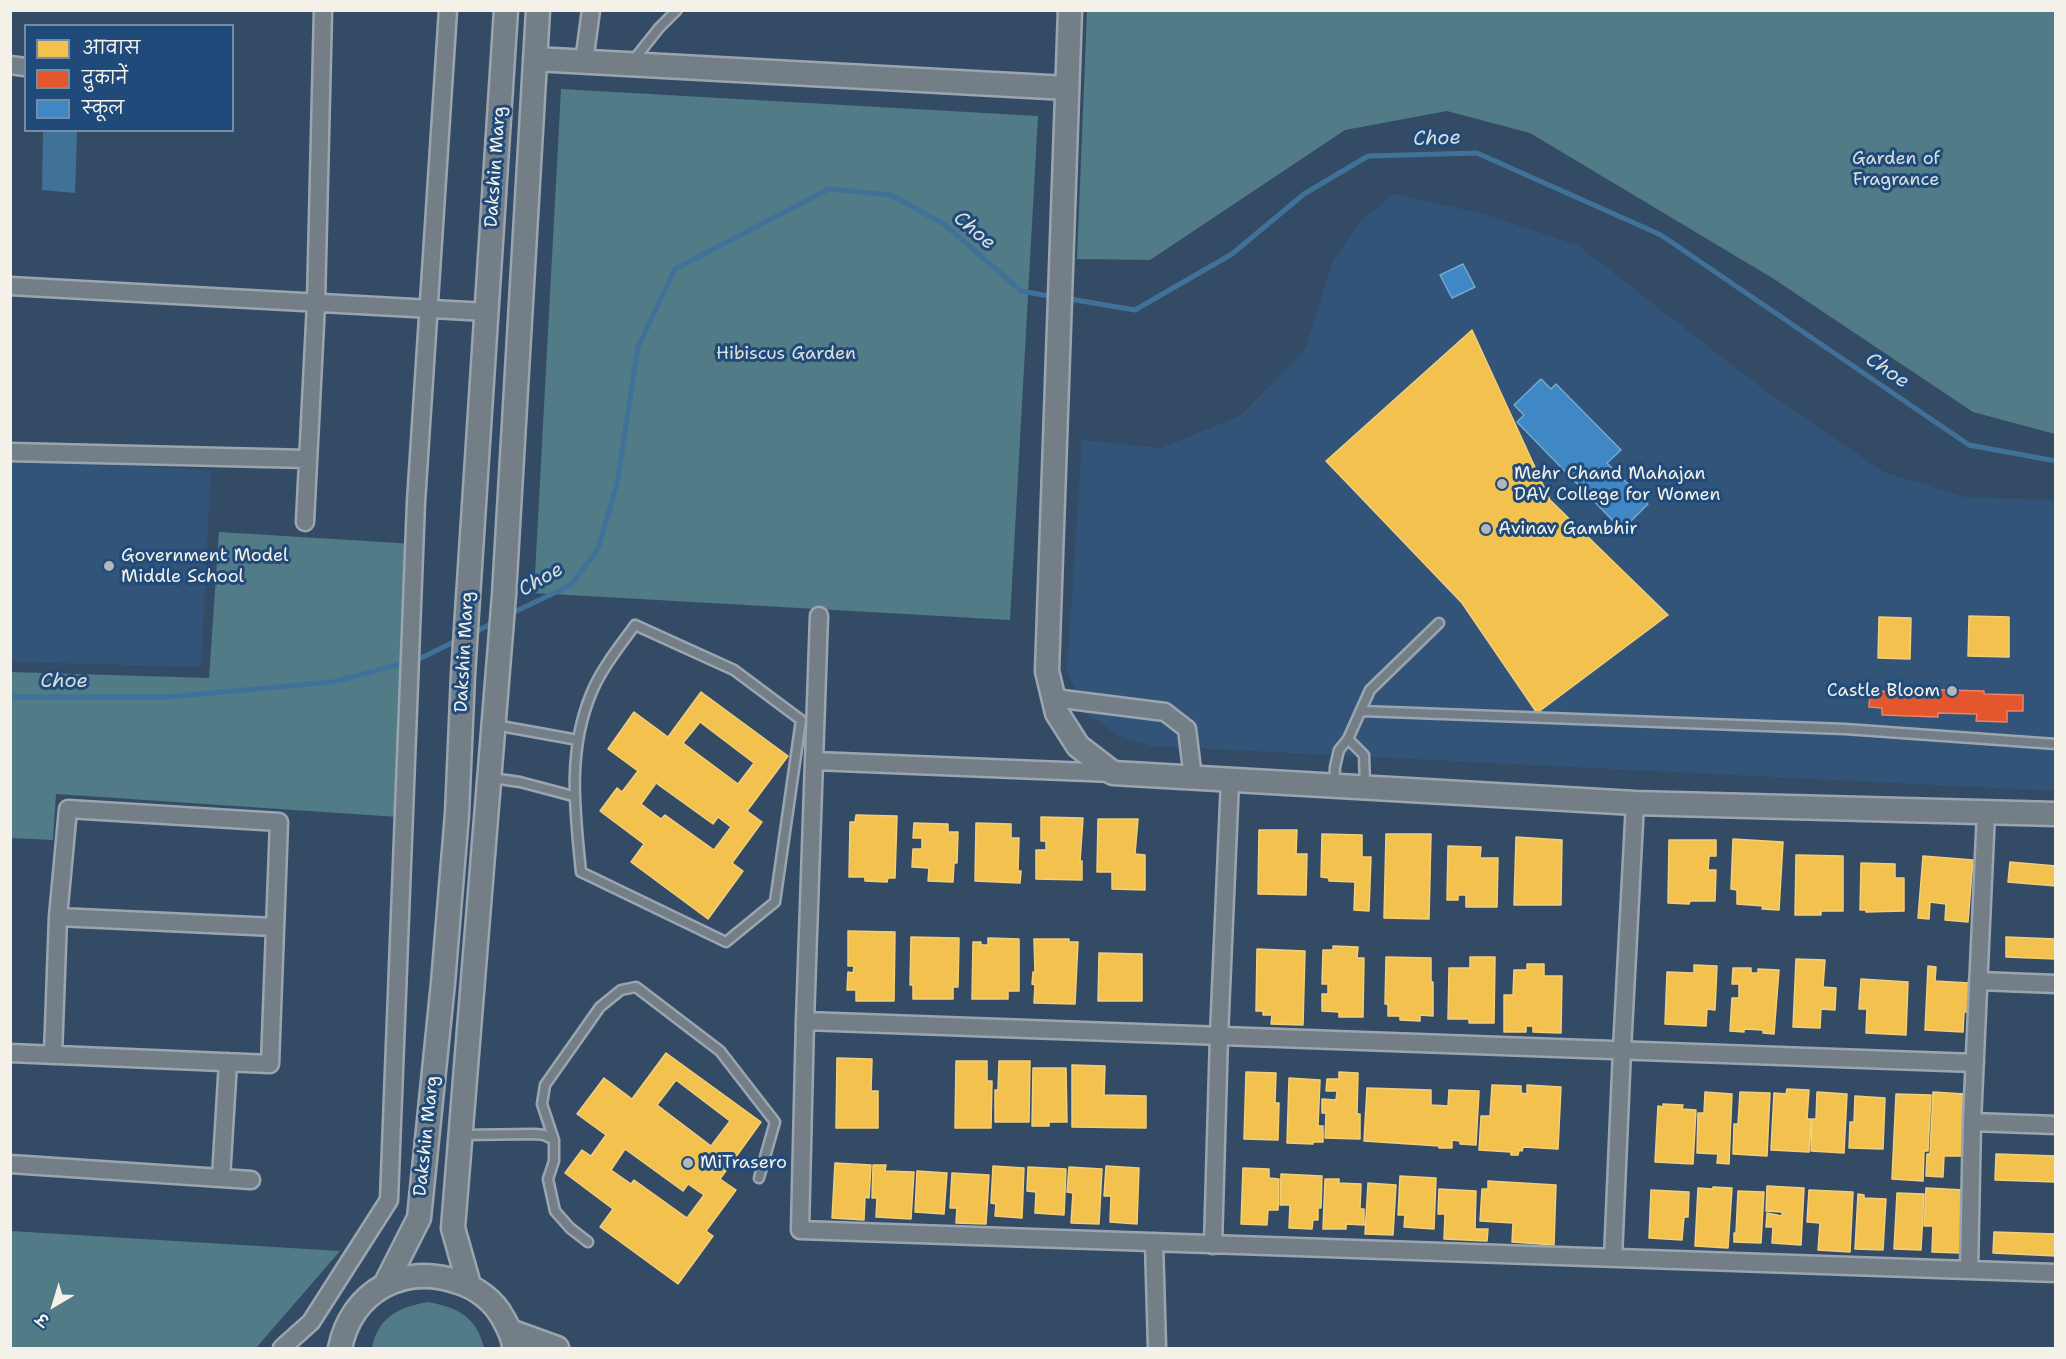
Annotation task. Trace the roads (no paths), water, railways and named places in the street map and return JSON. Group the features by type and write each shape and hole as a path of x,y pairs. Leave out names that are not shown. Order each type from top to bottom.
{"main road":[{"name":"Dakshin Marg","path":"386,1285 419,1218 454,848 506,10"},
{"name":"Dakshin Marg","path":"469,1285 453,1228 504,595 538,10"},
{"path":"1070,10 1047,671 1057,713 1078,746 1113,773 1635,803 2055,814"},
{"path":"535,59 1067,88"},
{"path":"337,1345 357,1308 370,1295 386,1285 414,1276 440,1275 469,1285 487,1298 497,1309 512,1340 556,1348"}],"street":[{"path":"305,522 316,303 323,10"},
{"path":"282,1348 311,1322 389,1200 416,502 448,10"},
{"path":"584,62 591,10"},
{"path":"10,286 486,312"},
{"path":"10,452 308,459"},
{"path":"819,616 804,1021 800,1230 2055,1273"},
{"path":"1054,699 1165,712 1187,729 1193,778"},
{"path":"814,761 1113,773"},
{"path":"1213,1245 1230,780"},
{"path":"1613,1258 1635,803"},
{"path":"10,1053 53,1055 228,1062 270,1064 279,822 68,809 58,917 53,1055"},
{"path":"1969,1270 1972,1122 1986,812"},
{"path":"58,917 276,927"},
{"path":"1978,981 2055,984"},
{"path":"804,1021 1975,1063"},
{"path":"221,1178 228,1062"},
{"path":"1972,1122 2055,1125"},
{"path":"10,1164 251,1180"},
{"path":"1154,1242 1157,1348"}],"lane":[{"path":"630,64 676,10"},
{"path":"1334,786 1339,750 1348,740 1370,690 1439,623"},
{"path":"635,625 734,670 801,720 776,902 726,942 581,872 573,796 578,740 591,694 612,657 635,625"},
{"path":"1362,711 1845,729 2055,744"},
{"path":"494,725 578,740"},
{"path":"1348,740 1364,754 1365,788"},
{"path":"489,777 520,782 573,796"},
{"path":"588,1242 570,1228 555,1210 548,1179 554,1161 554,1140 542,1104 545,1085 600,1007 621,990 636,987 720,1051 775,1122 759,1178"},
{"path":"461,1135 535,1134 554,1140"}],"waterway":[{"name":"Choe","path":"1064,298 1135,310 1232,254 1304,194 1368,156 1477,153 1661,235 1969,445 2056,461"},
{"name":"Choe","path":"508,615 571,585 598,549 617,484 638,347 675,269 829,189 891,195 944,224 1021,291 1055,297"},
{"name":"Choe","path":"471,634 495,622"},
{"name":"Choe","path":"10,697 168,697 333,682 419,659 460,639"}],"place":[{"name":"Mehr Chand Mahajan DAV College for Women","path":"1502,484"},
{"name":"Avinav Gambhir","path":"1486,529"},
{"name":"Government Model Middle School","path":"109,566"},
{"name":"Castle Bloom","path":"1952,691"},
{"name":"MiTrasero","path":"688,1163"}],"park label":[{"name":"Garden of Fragrance","path":"1896,169"},
{"name":"Hibiscus Garden","path":"786,354"}]}
